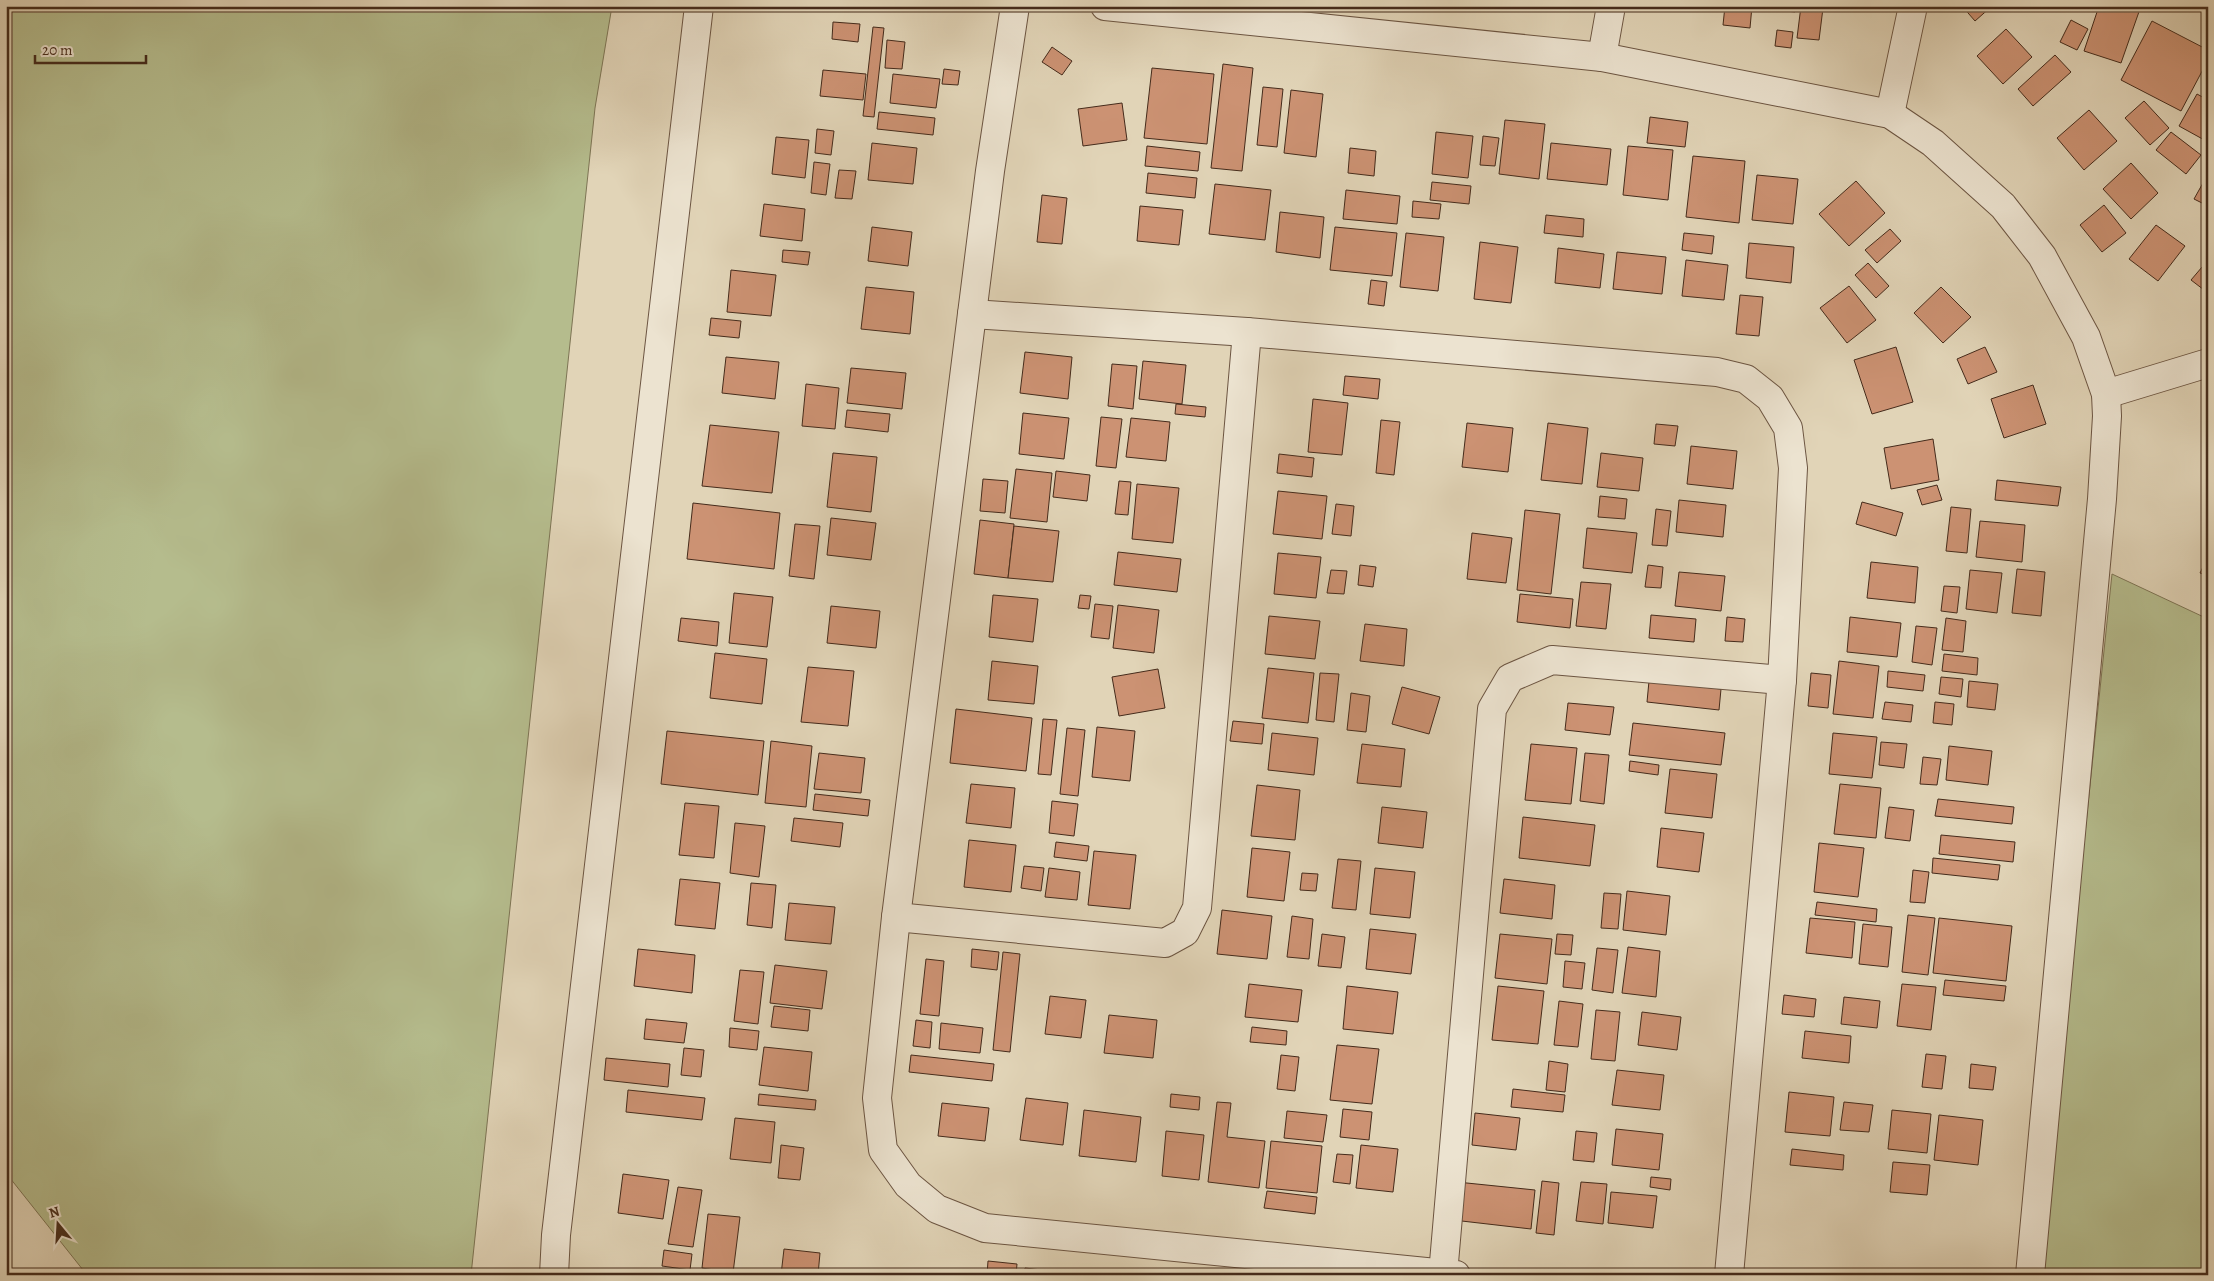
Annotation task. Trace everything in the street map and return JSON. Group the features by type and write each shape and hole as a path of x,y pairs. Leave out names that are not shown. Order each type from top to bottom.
{"street":[{"path":"554,1275 556,1235 698,6"},
{"path":"1015,6 990,171 896,917 877,1098 883,1150 908,1185 937,1209 985,1228 1449,1274 1492,709 1510,678 1552,660 1782,680"},
{"path":"1105,6 1602,57 1890,114 1933,143 2003,206 2042,256 2086,337 2106,394 2107,416 2102,499 2030,1275"},
{"path":"1602,57 1612,6"},
{"path":"1890,114 1913,6"},
{"path":"972,314 1247,332 1717,372 1746,379 1770,398 1788,428 1792,468 1782,680 1729,1275"},
{"path":"896,917 1165,943 1185,932 1197,908 1247,332"},
{"path":"2106,394 2208,363"}],"green space":[{"path":"6,6 612,6 595,108 471,1275 87,1275 6,1173"},
{"path":"2112,574 2208,619 2208,1275 2039,1275"}],"building":[{"path":"1567,6 1602,6 1601,12"},
{"path":"1725,6 1752,6 1750,28 1723,25"},
{"path":"1779,6 1795,6 1795,12 1778,10"},
{"path":"1801,6 1823,8 1819,40 1797,38"},
{"path":"1962,6 1992,6 1975,21"},
{"path":"2099,6 2141,6 2121,63 2084,51"},
{"path":"2071,20 2088,29 2077,50 2060,42"},
{"path":"2152,21 2208,50 2208,60 2181,111 2121,80"},
{"path":"833,22 860,24 858,42 832,39"},
{"path":"873,27 884,28 874,117 863,116"},
{"path":"2006,29 2032,57 2003,84 1977,56"},
{"path":"1777,30 1793,32 1791,48 1775,46"},
{"path":"887,40 905,42 902,69 885,68"},
{"path":"1052,47 1072,61 1062,75 1042,62"},
{"path":"2055,55 2071,72 2033,106 2018,89"},
{"path":"1223,64 1253,68 1242,171 1211,168"},
{"path":"1152,68 1214,74 1207,144 1144,138"},
{"path":"944,69 960,71 958,85 942,84"},
{"path":"823,70 866,74 863,100 820,96"},
{"path":"893,74 940,79 936,108 890,103"},
{"path":"1263,87 1283,89 1277,147 1257,145"},
{"path":"1291,90 1323,94 1316,157 1284,153"},
{"path":"2197,94 2208,100 2208,142 2179,126"},
{"path":"2144,101 2169,128 2150,145 2125,118"},
{"path":"1122,103 1127,140 1083,146 1078,109"},
{"path":"2089,110 2117,141 2084,170 2057,138"},
{"path":"879,112 935,118 933,135 877,129"},
{"path":"1650,117 1688,122 1685,147 1647,143"},
{"path":"1505,120 1545,124 1539,179 1499,174"},
{"path":"817,129 834,131 831,155 815,153"},
{"path":"1436,132 1473,136 1468,178 1432,174"},
{"path":"2171,132 2201,155 2186,174 2156,150"},
{"path":"1483,136 1499,138 1495,166 1480,165"},
{"path":"776,137 809,140 805,178 772,174"},
{"path":"872,143 917,148 913,184 868,180"},
{"path":"1551,143 1611,149 1607,185 1547,179"},
{"path":"1147,146 1200,152 1198,171 1145,166"},
{"path":"1628,146 1673,150 1668,200 1623,195"},
{"path":"1350,148 1376,151 1374,176 1348,173"},
{"path":"1693,156 1745,161 1739,223 1686,217"},
{"path":"814,162 830,164 826,195 811,193"},
{"path":"2131,163 2158,193 2131,219 2103,189"},
{"path":"839,170 856,171 852,199 835,198"},
{"path":"1148,173 1197,178 1195,198 1146,193"},
{"path":"2208,174 2208,206 2194,199"},
{"path":"1757,175 1798,179 1793,224 1752,220"},
{"path":"1856,181 1885,213 1849,246 1819,214"},
{"path":"1432,182 1471,186 1469,204 1430,200"},
{"path":"1215,184 1271,190 1265,240 1209,234"},
{"path":"1346,190 1400,196 1397,224 1343,219"},
{"path":"1042,195 1067,198 1062,244 1037,242"},
{"path":"1413,201 1441,204 1439,219 1412,217"},
{"path":"764,204 805,209 802,241 760,236"},
{"path":"2104,205 2126,233 2102,252 2080,225"},
{"path":"1140,206 1183,210 1179,245 1137,241"},
{"path":"1280,212 1324,217 1320,258 1276,252"},
{"path":"1546,215 1584,219 1583,237 1544,233"},
{"path":"2156,225 2185,246 2158,281 2129,259"},
{"path":"872,227 912,232 908,266 868,261"},
{"path":"1335,227 1397,233 1392,276 1330,270"},
{"path":"1890,229 1901,241 1877,263 1865,250"},
{"path":"1406,233 1444,237 1438,291 1400,287"},
{"path":"1684,233 1714,236 1712,254 1682,250"},
{"path":"1480,242 1518,247 1511,303 1474,299"},
{"path":"1749,243 1794,247 1791,283 1746,278"},
{"path":"1558,248 1604,254 1600,288 1555,283"},
{"path":"783,250 810,252 808,265 782,262"},
{"path":"1617,252 1666,257 1662,294 1613,289"},
{"path":"1686,260 1728,265 1724,300 1682,296"},
{"path":"2208,260 2208,293 2191,280"},
{"path":"1868,263 1889,286 1876,298 1855,275"},
{"path":"731,270 776,275 771,316 727,312"},
{"path":"1371,280 1387,282 1384,306 1368,304"},
{"path":"1849,286 1876,320 1847,343 1820,308"},
{"path":"866,287 914,292 910,334 861,329"},
{"path":"1941,287 1971,317 1943,343 1914,313"},
{"path":"1740,295 1763,297 1759,336 1736,334"},
{"path":"711,318 741,321 739,338 709,335"},
{"path":"1896,347 1913,402 1872,414 1854,360"},
{"path":"1985,347 1997,372 1968,384 1957,359"},
{"path":"1025,352 1072,357 1068,399 1020,393"},
{"path":"726,357 779,362 775,399 722,393"},
{"path":"1143,361 1186,365 1182,404 1139,399"},
{"path":"1112,364 1137,366 1133,409 1108,406"},
{"path":"851,368 906,373 902,409 847,403"},
{"path":"1345,376 1380,379 1378,399 1343,395"},
{"path":"806,384 839,388 835,429 802,426"},
{"path":"2033,385 2046,424 2004,438 1991,399"},
{"path":"1313,399 1348,403 1342,455 1308,452"},
{"path":"1176,404 1206,407 1205,417 1175,414"},
{"path":"847,410 890,414 888,432 845,427"},
{"path":"1023,413 1069,418 1064,459 1019,454"},
{"path":"1101,417 1122,419 1116,468 1096,466"},
{"path":"1131,418 1170,422 1166,461 1126,457"},
{"path":"1381,420 1400,422 1394,475 1376,473"},
{"path":"1467,423 1513,428 1508,472 1462,467"},
{"path":"1548,423 1588,428 1582,484 1541,480"},
{"path":"1656,424 1678,426 1675,446 1654,444"},
{"path":"710,425 779,432 772,493 702,486"},
{"path":"1933,439 1939,480 1891,489 1884,448"},
{"path":"1691,446 1737,451 1733,489 1687,484"},
{"path":"833,453 877,457 871,512 827,507"},
{"path":"1601,453 1643,458 1639,491 1597,487"},
{"path":"1279,454 1314,458 1312,477 1277,473"},
{"path":"1016,469 1052,473 1047,522 1010,518"},
{"path":"1056,471 1090,475 1087,501 1053,497"},
{"path":"983,479 1008,481 1005,513 980,511"},
{"path":"1997,480 2061,487 2058,506 1995,500"},
{"path":"1119,481 1131,482 1128,515 1115,514"},
{"path":"1137,484 1179,488 1173,543 1132,539"},
{"path":"1937,485 1942,500 1922,505 1917,490"},
{"path":"1278,491 1327,496 1322,539 1273,534"},
{"path":"1600,496 1627,499 1625,519 1598,517"},
{"path":"1679,500 1726,505 1723,537 1676,532"},
{"path":"1862,502 1903,513 1896,536 1856,524"},
{"path":"693,503 780,513 774,569 687,559"},
{"path":"1336,504 1354,506 1351,536 1332,534"},
{"path":"1951,507 1971,509 1967,553 1946,551"},
{"path":"1656,509 1671,511 1667,546 1652,545"},
{"path":"1525,510 1560,514 1551,594 1517,590"},
{"path":"831,518 876,523 871,560 827,555"},
{"path":"980,520 1014,524 1008,578 974,574"},
{"path":"1980,521 2025,525 2022,562 1976,557"},
{"path":"795,524 820,526 814,579 789,576"},
{"path":"1014,526 1059,531 1053,582 1008,578"},
{"path":"1587,528 1637,533 1632,573 1583,568"},
{"path":"1472,533 1512,538 1506,583 1467,579"},
{"path":"1118,552 1181,559 1177,592 1114,585"},
{"path":"1278,553 1321,557 1316,598 1274,594"},
{"path":"2208,557 2208,576 2200,573"},
{"path":"1871,562 1918,567 1915,603 1867,598"},
{"path":"1360,565 1376,567 1373,587 1358,585"},
{"path":"1648,565 1663,567 1661,588 1645,587"},
{"path":"2017,569 2045,572 2041,616 2012,613"},
{"path":"1331,570 1347,571 1344,594 1327,593"},
{"path":"1970,570 2002,573 1997,613 1966,609"},
{"path":"1679,572 1725,576 1721,611 1675,606"},
{"path":"1581,582 1611,584 1606,629 1576,626"},
{"path":"1944,586 1960,587 1957,613 1941,611"},
{"path":"734,593 773,597 767,647 729,643"},
{"path":"1520,594 1573,599 1570,628 1517,622"},
{"path":"993,595 1038,599 1033,642 989,637"},
{"path":"1080,595 1091,596 1089,609 1078,608"},
{"path":"1095,604 1113,606 1109,639 1091,637"},
{"path":"1118,605 1159,610 1154,653 1113,648"},
{"path":"831,606 880,611 876,648 827,643"},
{"path":"1651,615 1696,619 1694,642 1649,638"},
{"path":"1269,616 1320,621 1315,659 1265,654"},
{"path":"1727,617 1745,619 1743,642 1725,641"},
{"path":"1850,617 1901,623 1897,657 1847,652"},
{"path":"681,618 719,622 717,646 678,641"},
{"path":"1946,618 1966,621 1963,652 1942,650"},
{"path":"1365,624 1407,629 1404,666 1360,661"},
{"path":"1916,626 1937,628 1932,665 1912,662"},
{"path":"715,653 767,659 762,704 710,698"},
{"path":"1944,654 1978,658 1977,675 1942,671"},
{"path":"992,661 1038,666 1034,704 988,700"},
{"path":"1839,661 1879,666 1873,718 1833,714"},
{"path":"808,667 854,671 848,726 801,722"},
{"path":"1268,668 1314,673 1308,723 1262,718"},
{"path":"1158,669 1165,708 1119,716 1112,677"},
{"path":"1888,671 1925,675 1923,691 1887,687"},
{"path":"1320,673 1339,674 1334,722 1316,720"},
{"path":"1811,673 1831,675 1828,708 1808,706"},
{"path":"1941,677 1963,679 1961,697 1939,694"},
{"path":"1649,681 1721,689 1719,710 1647,702"},
{"path":"1969,681 1998,684 1995,710 1967,707"},
{"path":"1402,687 1440,697 1429,734 1392,724"},
{"path":"1351,693 1370,696 1366,732 1347,730"},
{"path":"1885,702 1913,705 1911,722 1882,719"},
{"path":"1935,702 1954,704 1952,725 1933,723"},
{"path":"1568,703 1614,707 1610,735 1565,730"},
{"path":"956,709 1032,718 1026,771 950,763"},
{"path":"1043,719 1057,720 1051,775 1038,774"},
{"path":"1233,721 1264,724 1262,744 1230,741"},
{"path":"1633,723 1725,733 1721,765 1629,755"},
{"path":"1097,727 1135,731 1130,781 1092,777"},
{"path":"1067,728 1085,730 1078,796 1060,794"},
{"path":"667,731 764,741 758,795 661,784"},
{"path":"1272,733 1318,738 1314,775 1268,770"},
{"path":"1833,733 1877,737 1872,778 1829,774"},
{"path":"771,741 812,746 806,807 765,803"},
{"path":"1881,742 1907,744 1904,768 1879,765"},
{"path":"1362,744 1405,749 1401,787 1357,783"},
{"path":"1531,744 1577,748 1571,804 1525,800"},
{"path":"1949,746 1992,751 1988,785 1946,780"},
{"path":"819,753 865,758 861,793 814,789"},
{"path":"1585,753 1609,755 1604,804 1580,801"},
{"path":"1923,757 1941,759 1937,785 1920,784"},
{"path":"1630,761 1659,765 1658,775 1629,771"},
{"path":"1670,769 1717,774 1712,818 1665,813"},
{"path":"971,784 1015,788 1011,828 966,823"},
{"path":"1840,784 1881,788 1876,838 1834,834"},
{"path":"1257,785 1300,790 1295,840 1251,836"},
{"path":"815,794 870,800 868,816 813,810"},
{"path":"1938,799 2014,807 2012,824 1935,816"},
{"path":"1052,801 1078,804 1074,836 1049,833"},
{"path":"685,803 719,806 714,858 679,855"},
{"path":"1382,807 1427,812 1423,848 1378,843"},
{"path":"1889,807 1914,810 1910,841 1885,838"},
{"path":"1523,817 1595,825 1590,866 1519,858"},
{"path":"794,818 843,823 840,847 791,841"},
{"path":"735,823 765,826 759,877 730,873"},
{"path":"1661,828 1704,833 1699,872 1657,867"},
{"path":"1941,835 2015,842 2013,862 1939,854"},
{"path":"969,840 1016,845 1011,892 964,887"},
{"path":"1056,842 1089,846 1087,861 1054,857"},
{"path":"1819,843 1864,848 1858,897 1814,892"},
{"path":"1252,848 1290,852 1284,901 1247,897"},
{"path":"1094,851 1136,855 1130,909 1088,905"},
{"path":"1933,858 2000,865 1998,880 1932,873"},
{"path":"1338,859 1361,861 1356,910 1332,908"},
{"path":"1024,866 1044,868 1041,891 1021,888"},
{"path":"1049,868 1080,872 1077,900 1045,897"},
{"path":"1375,868 1415,872 1410,918 1370,914"},
{"path":"1913,870 1929,872 1925,903 1910,902"},
{"path":"1302,873 1318,874 1316,891 1300,890"},
{"path":"680,879 720,883 715,929 675,925"},
{"path":"1504,879 1555,885 1552,919 1500,913"},
{"path":"751,883 776,885 772,928 747,925"},
{"path":"1627,891 1670,896 1666,935 1623,930"},
{"path":"1604,893 1621,894 1618,929 1601,928"},
{"path":"1817,902 1877,909 1876,922 1815,915"},
{"path":"789,903 835,907 831,944 785,940"},
{"path":"1222,910 1272,916 1267,959 1217,954"},
{"path":"1908,915 1935,918 1928,975 1902,972"},
{"path":"1292,916 1313,919 1309,959 1287,957"},
{"path":"1810,918 1855,922 1852,958 1806,953"},
{"path":"1939,918 2012,926 2006,981 1933,973"},
{"path":"1863,924 1892,927 1888,967 1859,964"},
{"path":"1370,929 1416,934 1411,974 1366,969"},
{"path":"1322,934 1345,937 1341,968 1318,966"},
{"path":"1500,934 1552,939 1547,984 1495,978"},
{"path":"1557,934 1573,935 1571,955 1555,954"},
{"path":"1628,947 1660,951 1656,997 1622,993"},
{"path":"1597,948 1618,950 1613,993 1592,990"},
{"path":"638,949 695,955 692,993 634,986"},
{"path":"972,949 999,952 997,970 971,967"},
{"path":"1003,952 1020,954 1010,1052 993,1050"},
{"path":"926,959 944,961 939,1016 920,1014"},
{"path":"1565,961 1585,963 1582,989 1563,987"},
{"path":"775,965 827,971 822,1009 770,1003"},
{"path":"740,970 764,972 758,1024 734,1021"},
{"path":"1945,980 2006,986 2004,1001 1943,995"},
{"path":"1249,984 1302,990 1298,1022 1245,1017"},
{"path":"1902,984 1936,987 1931,1030 1897,1026"},
{"path":"1347,986 1398,992 1393,1034 1343,1029"},
{"path":"1498,986 1544,991 1538,1044 1492,1040"},
{"path":"1784,995 1816,999 1814,1017 1782,1014"},
{"path":"1050,996 1086,1000 1081,1038 1045,1034"},
{"path":"1844,997 1880,1001 1877,1028 1841,1024"},
{"path":"1559,1001 1583,1004 1578,1047 1554,1045"},
{"path":"774,1006 810,1010 808,1031 771,1027"},
{"path":"1596,1010 1620,1012 1615,1061 1591,1059"},
{"path":"1642,1012 1681,1017 1677,1050 1638,1045"},
{"path":"1109,1015 1157,1020 1153,1058 1104,1053"},
{"path":"646,1019 687,1023 684,1043 644,1039"},
{"path":"916,1020 932,1022 930,1048 913,1046"},
{"path":"941,1023 983,1028 980,1053 939,1049"},
{"path":"1252,1027 1287,1031 1286,1045 1250,1042"},
{"path":"730,1028 759,1031 757,1050 729,1047"},
{"path":"1805,1031 1851,1036 1849,1063 1802,1058"},
{"path":"1337,1045 1379,1049 1372,1104 1330,1100"},
{"path":"764,1047 812,1052 808,1091 759,1085"},
{"path":"684,1048 704,1050 701,1077 681,1075"},
{"path":"1926,1054 1946,1056 1942,1089 1922,1087"},
{"path":"911,1055 994,1064 992,1081 909,1072"},
{"path":"1281,1055 1299,1057 1295,1091 1277,1089"},
{"path":"606,1058 670,1064 668,1087 604,1080"},
{"path":"1549,1061 1568,1064 1565,1092 1546,1090"},
{"path":"1971,1064 1996,1067 1993,1090 1969,1088"},
{"path":"1617,1070 1664,1075 1660,1110 1612,1105"},
{"path":"1513,1089 1565,1095 1563,1112 1511,1107"},
{"path":"628,1090 705,1098 702,1120 626,1112"},
{"path":"1789,1092 1834,1097 1830,1136 1785,1132"},
{"path":"759,1094 816,1100 815,1110 758,1105"},
{"path":"1171,1094 1200,1097 1199,1110 1170,1107"},
{"path":"1026,1098 1068,1103 1063,1145 1020,1140"},
{"path":"1217,1102 1231,1103 1227,1137 1265,1141 1259,1188 1208,1182"},
{"path":"1844,1102 1873,1105 1869,1132 1840,1130"},
{"path":"942,1103 989,1108 985,1141 938,1136"},
{"path":"1343,1109 1372,1112 1369,1140 1340,1137"},
{"path":"1084,1110 1141,1117 1136,1162 1079,1156"},
{"path":"1892,1110 1931,1114 1927,1153 1888,1149"},
{"path":"1287,1111 1327,1115 1323,1142 1284,1138"},
{"path":"1475,1113 1520,1118 1516,1150 1472,1145"},
{"path":"1939,1115 1983,1120 1978,1165 1934,1160"},
{"path":"735,1118 775,1122 771,1163 730,1159"},
{"path":"1616,1129 1663,1134 1659,1170 1612,1165"},
{"path":"1166,1131 1204,1135 1199,1180 1162,1176"},
{"path":"1576,1131 1597,1133 1594,1162 1573,1160"},
{"path":"1271,1141 1322,1146 1317,1193 1266,1188"},
{"path":"781,1145 804,1148 800,1180 778,1178"},
{"path":"1361,1145 1398,1149 1393,1192 1356,1188"},
{"path":"1792,1149 1844,1155 1843,1170 1790,1165"},
{"path":"1337,1154 1353,1155 1350,1184 1333,1182"},
{"path":"1893,1162 1930,1165 1927,1195 1890,1192"},
{"path":"623,1174 669,1180 663,1219 618,1213"},
{"path":"1651,1177 1671,1179 1670,1190 1650,1187"},
{"path":"1542,1181 1559,1183 1554,1235 1536,1233"},
{"path":"1457,1182 1535,1190 1531,1229 1453,1220"},
{"path":"1581,1182 1607,1184 1603,1224 1576,1221"},
{"path":"678,1187 702,1190 693,1247 668,1244"},
{"path":"1267,1191 1317,1197 1315,1214 1264,1208"},
{"path":"1611,1192 1657,1196 1653,1228 1608,1223"},
{"path":"708,1214 740,1217 733,1273 702,1268"},
{"path":"784,1249 820,1253 818,1275 781,1275"},
{"path":"664,1250 692,1254 690,1270 662,1266"},
{"path":"988,1261 1017,1264 1016,1275 987,1275"},
{"path":"1025,1268 1050,1271 1049,1275 1024,1275"}]}
